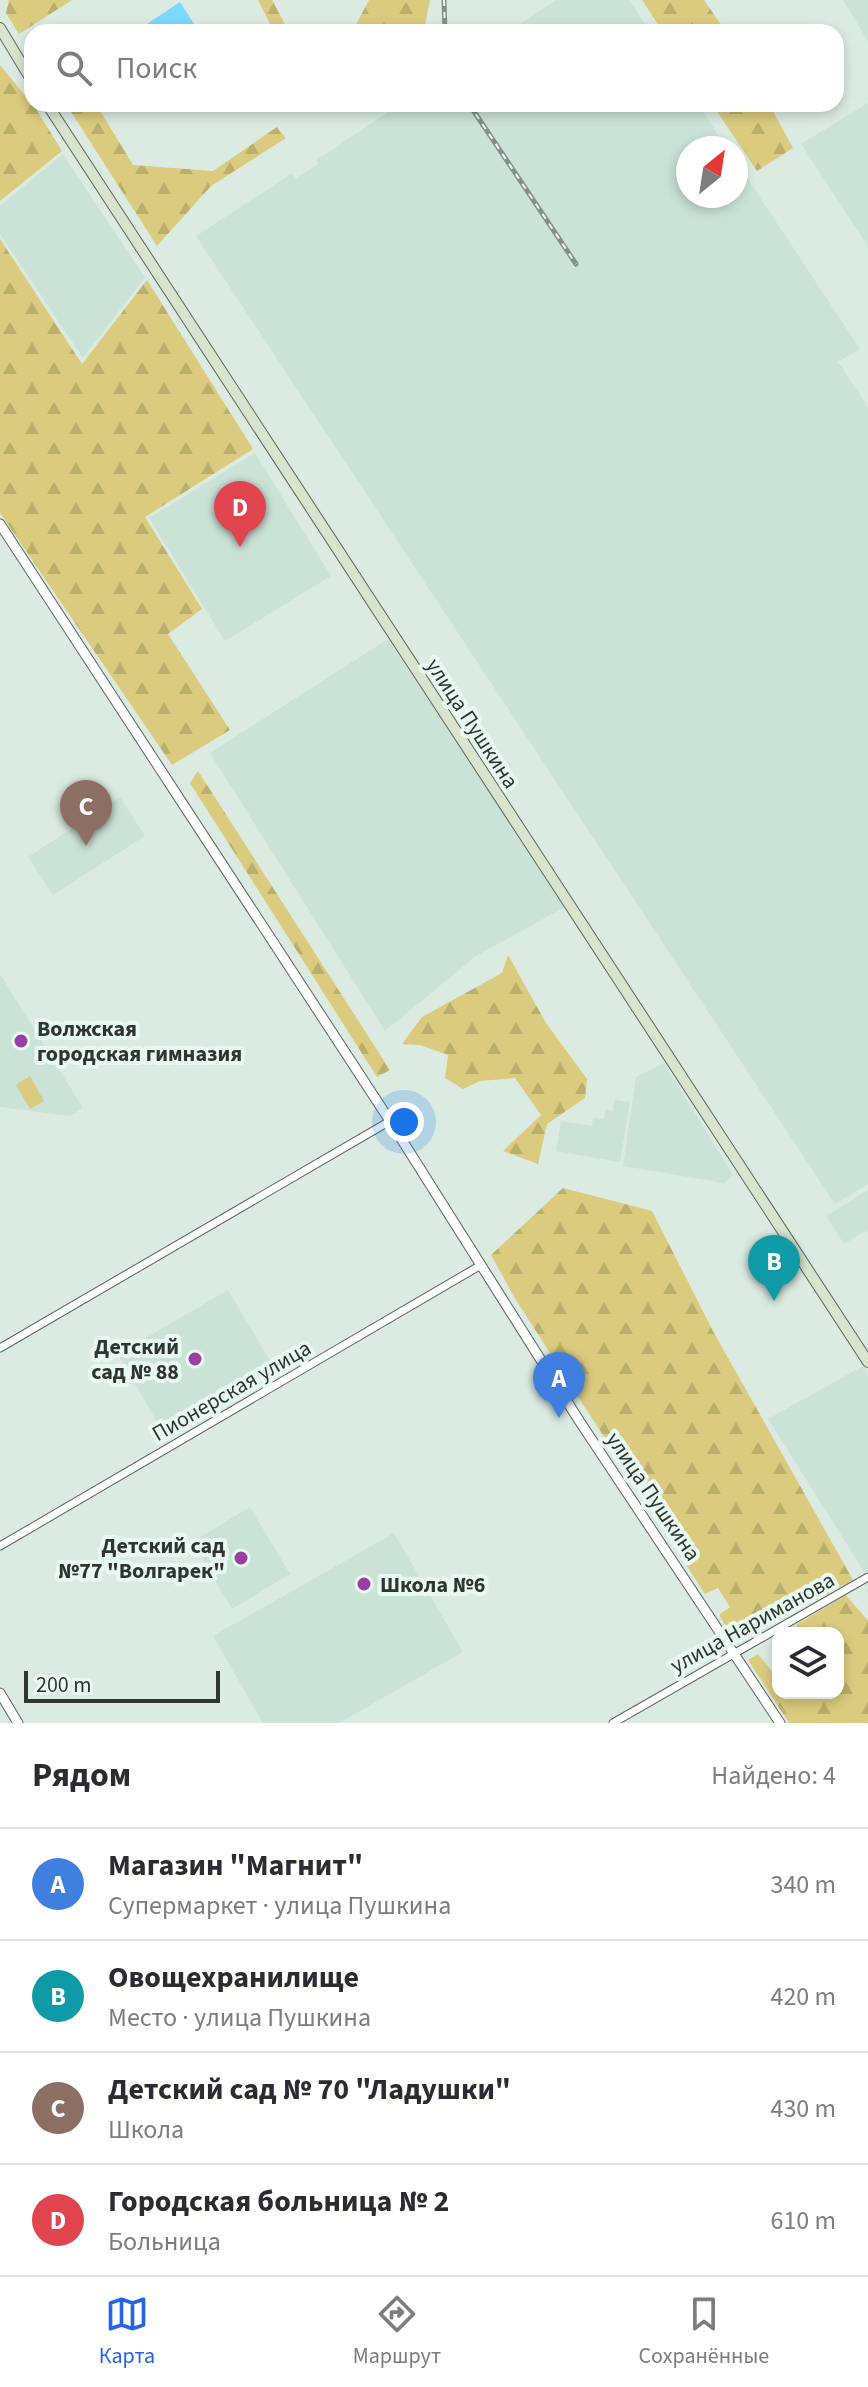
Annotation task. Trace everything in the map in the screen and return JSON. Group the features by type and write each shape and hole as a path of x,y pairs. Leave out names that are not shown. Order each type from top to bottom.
{"main road":[{"path":"0,28 24,68"},
{"path":"0,43 16,56"},
{"name":"улица Пушкина","path":"52,112 868,1362"}],"street":[{"name":"улица Пушкина","path":"0,524 390,1121 580,1422 780,1723"},
{"path":"0,1348 390,1121"},
{"name":"Пионерская улица","path":"0,1546 481,1265"},
{"name":"улица Нариманова","path":"613,1723 868,1577"},
{"path":"0,1693 18,1723"}],"shaded area":[{"path":"556,0 629,0 645,24 520,24"},
{"path":"843,0 868,0 868,41"},
{"path":"868,103 868,246 801,144"},
{"path":"388,112 703,112 719,136 676,136 676,208 748,208 748,179 860,349 838,362 868,407 868,1184 835,1204 196,236 291,174 296,178 318,164 317,160"},
{"path":"63,154 145,277 83,358 0,234 0,206"},
{"path":"255,453 331,576 225,641 149,518"},
{"path":"388,639 565,907 476,956 385,1031 210,753"},
{"path":"120,797 145,836 53,895 28,857"},
{"name":"Волжская городская гимназия","path":"0,974 83,1108 70,1116 0,1107"},
{"path":"664,1063 733,1175 724,1183 623,1166 636,1077"},
{"path":"615,1100 630,1102 620,1162 556,1151 561,1121 592,1126 593,1118 604,1119 606,1110 613,1111"},
{"path":"868,1190 868,1229 844,1244 826,1216"},
{"name":"Детский сад № 88","path":"228,1290 272,1364 161,1429 118,1354"},
{"path":"863,1366 868,1374 868,1571 865,1573 768,1419"},
{"name":"Детский сад №77 \"Волгарек\"","path":"250,1507 290,1574 232,1609 192,1542"},
{"name":"Школа №6","path":"394,1533 463,1652 339,1723 263,1723 213,1636"}],"green space":[{"path":"9,0 72,0 35,24 24,24 24,31 19,34 6,13"},
{"path":"258,0 272,0 285,24 270,24"},
{"path":"369,0 430,0 425,24 356,24"},
{"path":"642,0 704,0 720,24 658,24"},
{"path":"0,65 24,94 24,112 38,112 62,151 0,201"},
{"path":"71,112 101,112 133,165 213,171 277,127 286,138 211,186 157,246"},
{"path":"717,112 773,112 793,148 757,171 748,158 748,136 733,136"},
{"path":"0,239 82,364 147,280 253,449 145,517 202,609 168,634 230,730 172,765 0,513"},
{"path":"198,771 390,1070 377,1077 190,783"},
{"path":"508,955 546,1023 587,1079 585,1098 547,1124 538,1164 503,1151 541,1115 515,1078 480,1081 463,1089 445,1078 448,1055 420,1045 402,1044 422,1017 502,973"},
{"path":"30,1076 44,1101 30,1109 16,1085"},
{"path":"563,1188 652,1211 714,1333 853,1580 736,1643 719,1615 730,1607 718,1588 705,1594 516,1300 491,1255"},
{"path":"846,1595 868,1621 868,1723 789,1723 773,1699 844,1699 844,1627 796,1625"},
{"path":"758,1654 772,1672 772,1697 748,1660"}],"water":[{"path":"180,2 194,24 147,24"}],"railway":[{"path":"444,0 445,24"},
{"path":"474,112 576,264"}],"place":[{"name":"Городская больница № 2","path":"240,547"},
{"name":"Детский сад № 70 \"Ладушки\"","path":"86,846"},
{"name":"Волжская городская гимназия","path":"21,1041"},
{"name":"Овощехранилище","path":"774,1301"},
{"name":"Детский сад № 88","path":"195,1359"},
{"name":"Магазин \"Магнит\"","path":"559,1418"},
{"name":"Детский сад №77 \"Волгарек\"","path":"241,1558"},
{"name":"Школа №6","path":"364,1584"}]}
